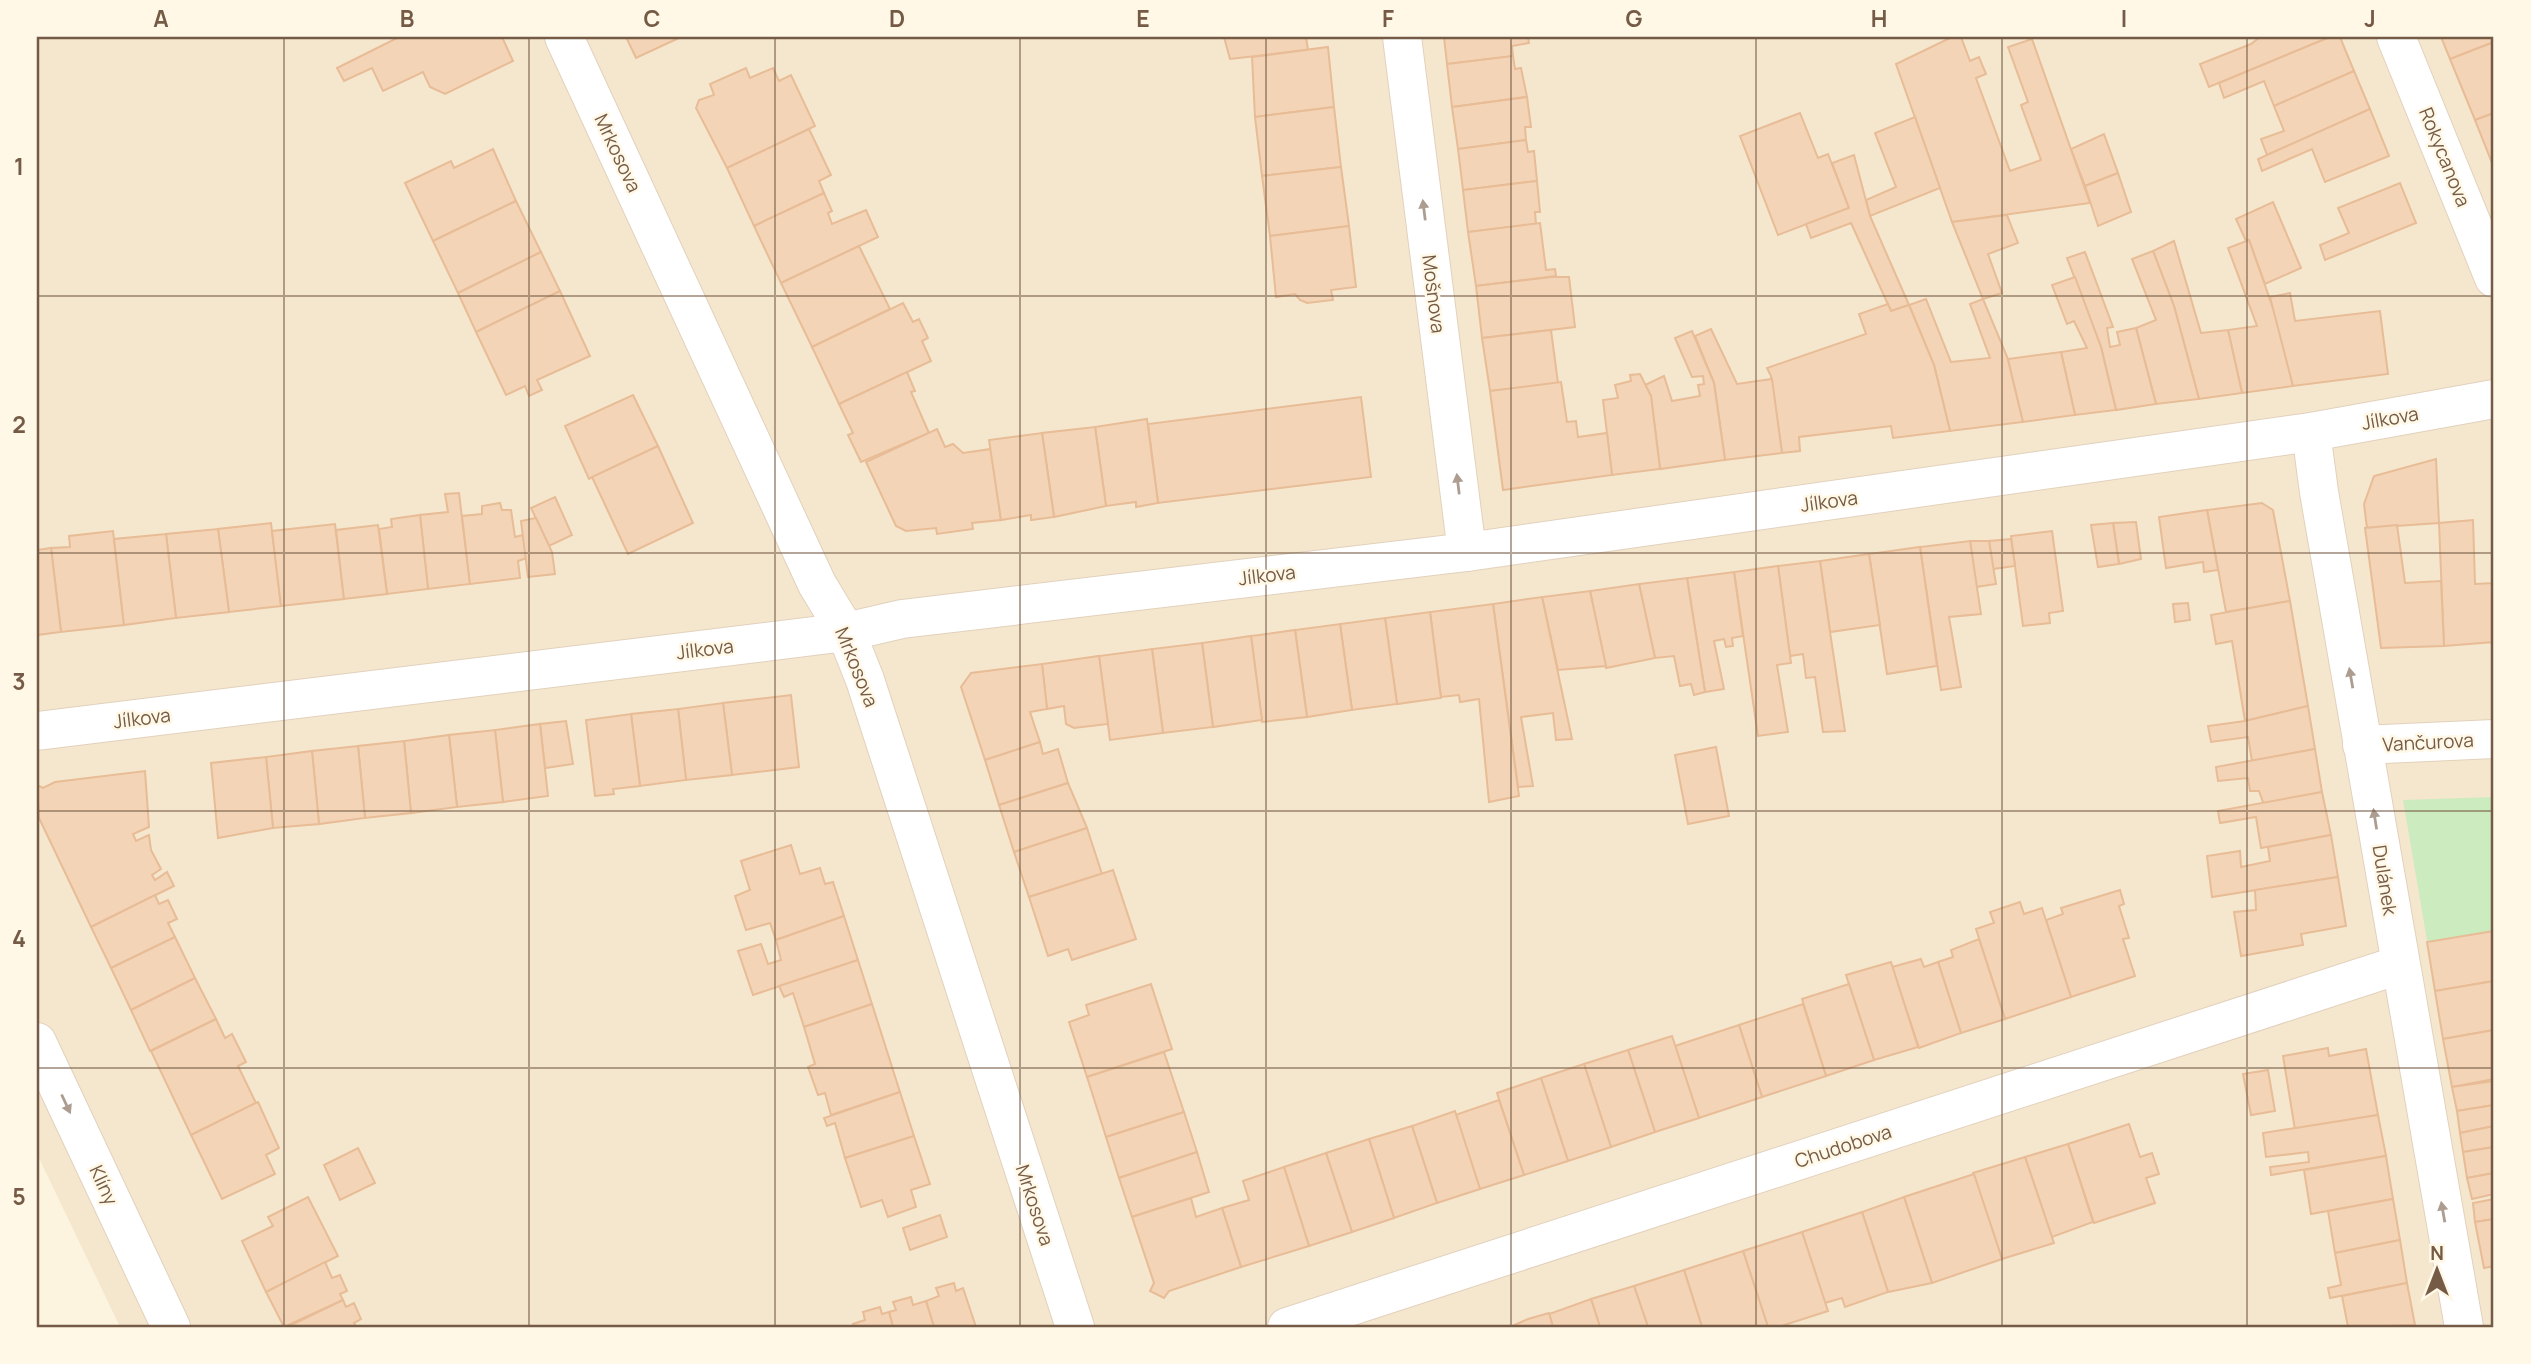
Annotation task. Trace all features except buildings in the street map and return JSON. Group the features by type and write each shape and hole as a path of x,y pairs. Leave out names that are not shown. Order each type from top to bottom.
{"street":[{"name":"Mrkosova","path":"564,37 817,584 846,632 870,693 1075,1327"},
{"name":"Mošnova","path":"1402,37 1466,552"},
{"name":"Rokycanova","path":"2396,37 2494,278"},
{"name":"Jílkova","path":"37,731 846,632 902,619 1466,552 2311,432 2494,399"},
{"name":"Dulánek","path":"2311,432 2399,965 2464,1327"},
{"name":"Vančurova","path":"2362,745 2494,739"},
{"name":"Chudobova","path":"1287,1327 2399,965"},
{"name":"Klíny","path":"37,1042 171,1327"}],"shaded area":[{"path":"37,37 2494,37 2494,1327 120,1327 37,1154"}],"green space":[{"path":"2494,797 2494,932 2428,946 2403,800"}]}
